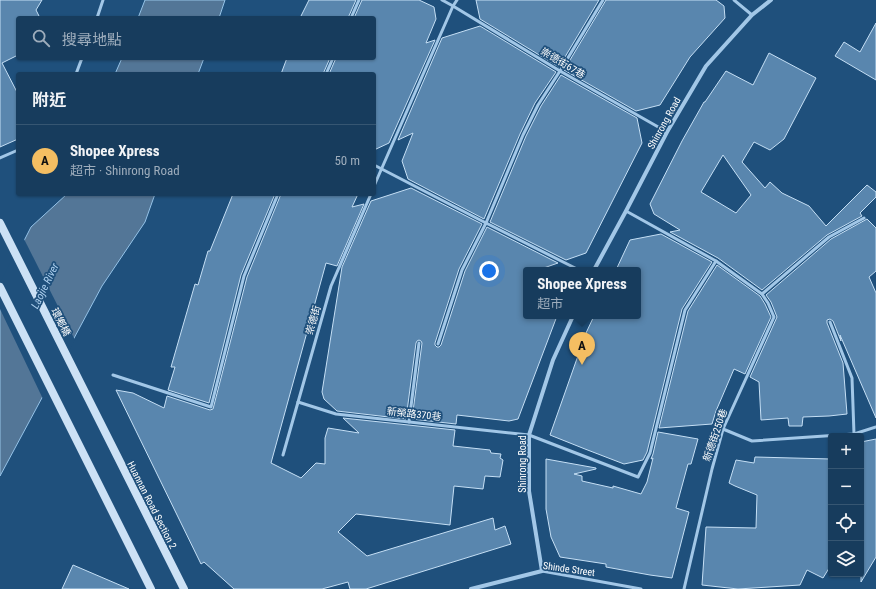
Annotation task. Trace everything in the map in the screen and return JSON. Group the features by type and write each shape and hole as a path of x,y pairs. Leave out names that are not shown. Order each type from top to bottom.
{"main road":[{"name":"環鄉橋","path":"0,223 104,429"},
{"path":"0,287 151,589"},
{"name":"Huannan Road Section 2","path":"104,429 184,589"}],"street":[{"name":"Shinrong Road","path":"596,267 667,132 706,66 752,15 771,0"},
{"name":"Shinrong Road","path":"542,571 529,491 529,435 554,360 572,319"},
{"name":"Shinde Street","path":"472,589 542,571"}],"lane":[{"path":"98,16 103,0"},
{"path":"352,16 359,0"},
{"name":"崇德街67巷","path":"442,0 560,71 667,132"},
{"path":"376,182 453,6 457,0"},
{"path":"438,344 462,270 486,223 529,123 538,105 604,0"},
{"path":"734,0 752,15"},
{"path":"77,72 81,60"},
{"path":"327,72 332,60"},
{"path":"0,158 16,151"},
{"path":"376,166 573,267"},
{"path":"113,375 211,407 244,276 277,196"},
{"name":"崇德街","path":"284,455 331,286 370,196"},
{"path":"626,211 716,261 762,294 829,237 864,218"},
{"name":"新榮路370巷","path":"298,402 336,414 529,435 638,478 650,453 685,310 716,261"},
{"name":"新德街250巷","path":"684,589 712,469 723,430 774,317 762,294"},
{"path":"830,322 852,378 854,433"},
{"path":"409,422 419,343"},
{"path":"857,433 876,427"},
{"path":"723,430 752,442 828,436"},
{"name":"Shinde Street","path":"542,571 641,589"}],"water":[{"path":"145,0 225,0 220,16 139,16"},
{"path":"121,60 203,60 199,72 116,72"},
{"name":"Laojie River","path":"65,196 154,196 145,222 102,286 0,476 0,288 31,227"}],"pier":[{"path":"23,237 75,340 43,399 0,309 0,283"}],"building":[{"path":"0,0 42,0 36,10 39,16 16,16 16,56 2,63 16,90 16,140 0,147"},
{"path":"309,0 356,0 349,16 301,16"},
{"path":"362,0 419,0 434,7 436,19 426,43 435,40 389,143 376,149 376,72 330,72 335,60 376,60 376,16 355,16"},
{"path":"476,0 599,0 559,67 480,19"},
{"path":"606,0 716,0 724,6 725,18 690,57 660,105 636,111 564,70"},
{"path":"876,23 876,80 835,56 844,42 860,52"},
{"path":"480,26 556,72 535,103 520,134 484,219 408,179 402,161 413,133 398,140 442,38"},
{"path":"769,53 816,78 784,139 770,150 754,142 742,162 765,188 770,182 782,193 809,206 826,226 867,185 876,192 876,197 860,213 862,216 827,235 762,290 718,258 670,232 680,230 654,214 650,204 704,102 726,71 753,85","holes":["723,155 751,195 736,213 701,192"]},
{"path":"286,60 329,60 324,72 282,72"},
{"path":"561,75 637,118 642,143 586,253 566,260 490,222 526,136 541,106"},
{"path":"411,188 482,224 459,269 435,343 437,347 441,345 465,271 487,227 558,263 547,267 523,267 523,319 556,319 518,419 509,421 457,415 456,424 412,419 422,343 419,340 416,343 406,419 337,411 324,399 322,392 342,267 371,201"},
{"path":"232,196 274,196 241,275 209,403 168,390 175,367 171,367 195,284 198,285 208,251 210,251"},
{"path":"280,196 357,196 352,207 364,204 337,266 326,263 271,463 301,478 316,463 325,464 325,438 328,428 359,433 343,418 455,430 453,446 490,450 491,453 501,454 500,458 503,460 500,477 485,476 483,489 454,486 450,525 356,514 338,532 367,556 493,518 495,530 505,526 511,544 366,589 350,589 348,582 322,589 234,589 204,562 201,564 116,390 133,393 164,408 167,396 210,410 213,409 247,277"},
{"path":"867,219 876,228 876,271 869,277 876,293 876,418 840,335 841,341 833,321 830,319 827,320 827,323 843,363 847,414 803,417 802,426 789,426 788,418 761,420 759,382 750,377 777,317 771,302 766,295 831,239"},
{"path":"661,234 712,262 682,309 647,452 643,460 624,464 550,435 586,333 593,319 641,319 641,267 617,267 630,240"},
{"path":"717,265 760,296 771,317 745,374 734,369 712,424 659,428 688,311"},
{"path":"658,432 698,439 691,464 688,464 676,508 689,512 672,578 606,567 606,564 560,557 551,537 546,509 546,459 596,468 574,474 582,476 582,481 613,488 613,486 641,494 647,482"},
{"path":"876,439 876,557 864,577 864,469 864,441"},
{"path":"755,457 828,459 828,570 823,578 807,570 800,585 738,589 702,585 706,527 756,528 757,495 729,483 736,460 754,463"},
{"path":"73,565 129,589 62,589"}],"place":[{"name":"Shopee Xpress","path":"582,365"}]}
